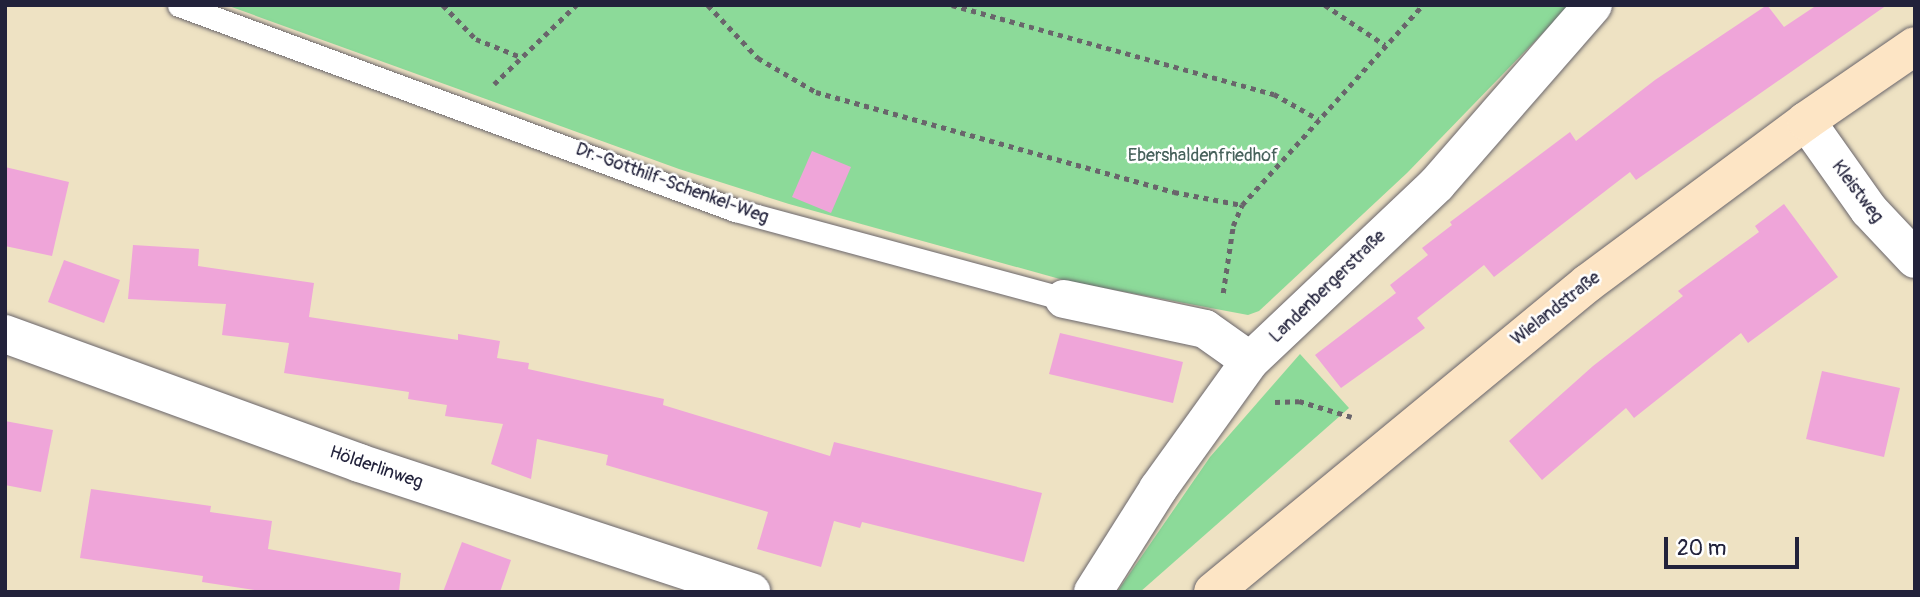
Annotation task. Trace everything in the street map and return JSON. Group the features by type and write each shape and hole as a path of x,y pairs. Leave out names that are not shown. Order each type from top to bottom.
{"main road":[{"name":"Wielandstraße","path":"1213,592 1505,349 1806,121 1915,46"}],"street":[{"name":"Landenbergerstraße","path":"1093,592 1165,479 1250,361 1437,184 1593,5"},
{"name":"Kleistweg","path":"1806,121 1869,210 1915,259"},
{"name":"Dr.-Gotthilf-Schenkel-Weg","path":"1064,299 1217,335 1250,361"},
{"name":"Hölderlinweg","path":"5,334 372,467 751,592"}],"lane":[{"name":"Dr.-Gotthilf-Schenkel-Weg","path":"178,5 735,210 1064,299"}],"path":[{"path":"443,5 476,39 521,57"},
{"path":"485,116 495,81 576,5"},
{"path":"708,5 758,58 816,92 1174,192 1242,205"},
{"path":"952,5 1274,94 1318,119"},
{"path":"1325,5 1385,45"},
{"path":"1217,335 1233,226 1242,205 1423,5"},
{"path":"1299,401 1352,417"}],"green space":[{"name":"Ebershaldenfriedhof","path":"226,5 1570,5 1407,173 1259,311 1248,315 1067,281 789,204 679,169"},
{"path":"1300,354 1349,408 1140,592 1117,592 1210,457"}],"building":[{"path":"1767,5 1784,27 1817,5 1887,5 1636,180 1630,172 1494,277 1484,265 1417,318 1425,328 1341,388 1315,355 1396,293 1390,285 1428,255 1422,248 1452,225 1450,222 1570,132 1576,141 1655,80"},
{"path":"812,151 851,167 831,213 792,197"},
{"path":"5,167 69,182 52,256 5,246"},
{"path":"1784,204 1838,277 1748,343 1741,333 1634,418 1626,408 1542,480 1509,441 1593,366 1683,296 1678,291 1759,232 1755,226"},
{"path":"133,245 199,249 198,266 314,283 309,317 458,340 458,334 500,341 497,358 529,363 528,369 664,399 663,405 830,456 834,442 1042,493 1024,562 862,522 860,528 834,521 821,567 757,549 768,512 606,465 608,455 537,439 531,479 491,464 503,424 445,416 447,405 408,399 409,392 284,373 289,343 222,335 226,304 128,299"},
{"path":"64,260 120,280 104,323 48,302"},
{"path":"1060,333 1183,362 1173,403 1049,374"},
{"path":"1822,371 1900,388 1884,457 1806,439"},
{"path":"5,421 53,430 41,492 5,485"},
{"path":"91,489 211,506 210,512 272,521 268,549 401,573 399,592 267,592 202,582 203,576 80,558"},
{"path":"462,542 511,560 500,592 443,592"}]}
